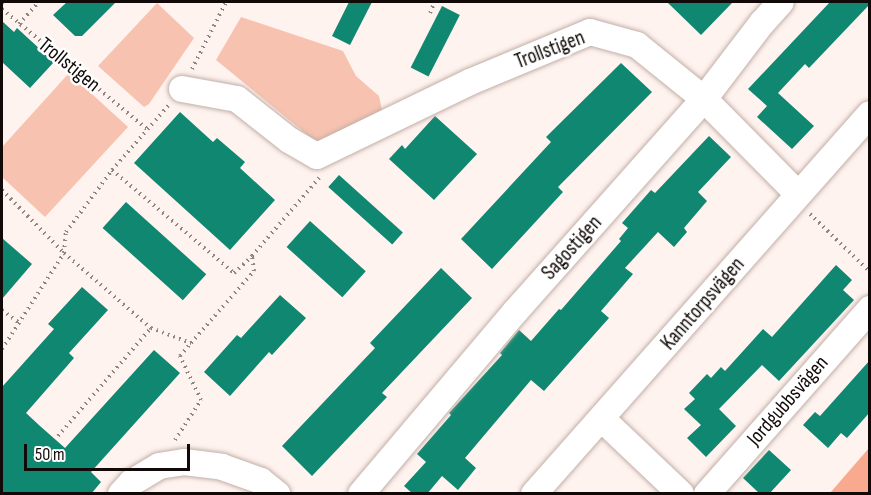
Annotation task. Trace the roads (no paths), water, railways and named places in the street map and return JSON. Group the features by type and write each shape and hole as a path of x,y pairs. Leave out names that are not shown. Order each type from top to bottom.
{"street":[{"name":"Sagostigen","path":"361,494 522,303 704,99 762,22 781,2"},
{"name":"Trollstigen","path":"182,89 237,99 289,140 317,156 470,82 590,32 638,45 704,99 796,196"},
{"name":"Kanntorpsvägen","path":"534,494 870,114"},
{"name":"Jordgubbsvägen","path":"707,494 870,309"},
{"path":"602,419 681,494"},
{"path":"121,494 131,483 159,466 184,462 222,467 261,481 277,494"}]}
